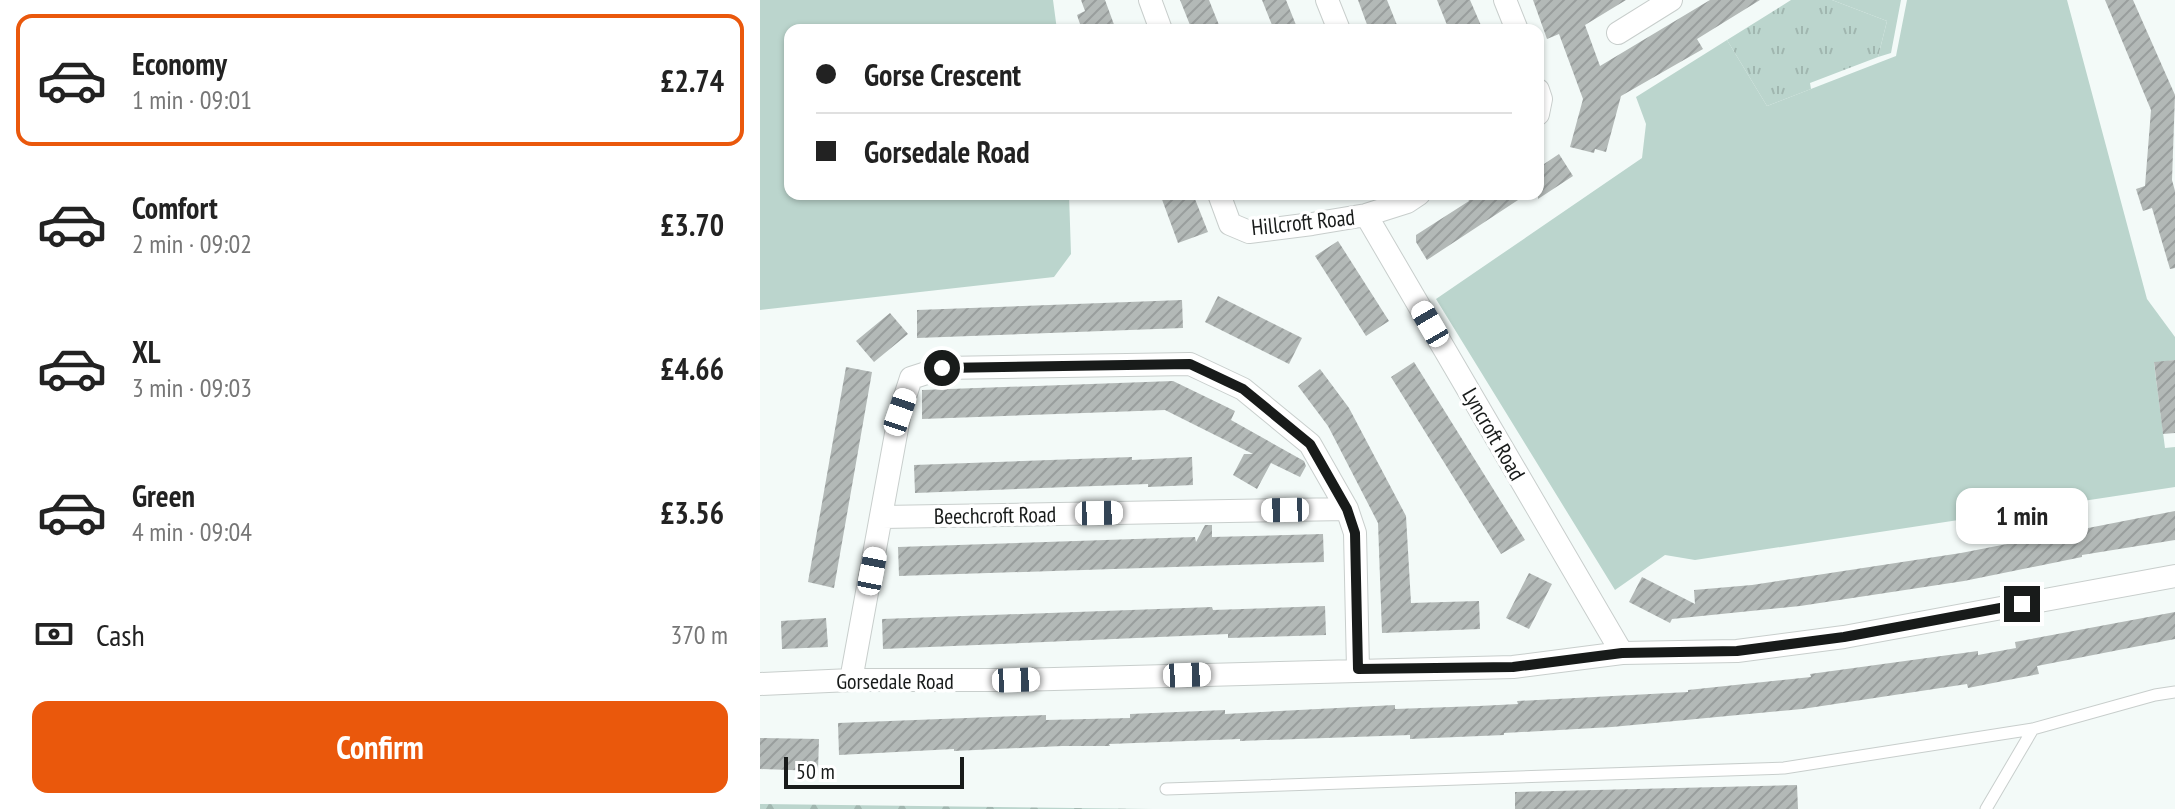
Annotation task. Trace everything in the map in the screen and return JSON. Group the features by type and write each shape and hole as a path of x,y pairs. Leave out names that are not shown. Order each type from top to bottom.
{"street":[{"path":"1150,0 1159,24"},
{"path":"1327,0 1337,24"},
{"path":"1505,0 1515,24"},
{"path":"1618,33 1671,0"},
{"name":"Hillcroft Road","path":"1221,200 1230,224 1249,232 1366,215 1403,200"},
{"name":"Lyncroft Road","path":"1366,215 1622,653"},
{"path":"851,680 900,412 911,378 942,368 1190,364 1243,389 1310,444 1347,509 1355,533 1358,669"},
{"name":"Beechcroft Road","path":"882,517 1347,509"},
{"name":"Gorsedale Road","path":"760,684 1513,667 1622,653 1737,651 1844,637 2175,576"}],"lane":[{"path":"1166,789 1784,768 2033,729 2175,692"},
{"path":"1986,809 2033,729"}],"green space":[{"path":"760,0 1053,0 1056,24 784,24 784,200 1069,200 1071,254 1054,277 760,310"},
{"path":"1791,0 1832,0 1887,21 1878,57 1810,83 1811,89 1767,106 1727,40"},
{"path":"1832,0 1901,0 1891,53 1878,57 1887,21"},
{"path":"1907,0 2067,0 2147,299 2175,337 2175,360 2154,363 2165,448 2175,447 2175,487 1695,560 1665,555 1615,590 1436,299 1642,158 1646,124 1636,97 1727,40 1767,106 1896,56"},
{"path":"760,804 1153,809 760,809"}],"building":[{"path":"1081,0 1105,0 1114,24 1080,24 1077,15 1085,11"},
{"path":"1180,0 1209,0 1219,24 1190,24"},
{"path":"1262,0 1286,0 1296,24 1272,24"},
{"path":"1358,0 1387,0 1397,24 1367,24"},
{"path":"1437,0 1470,0 1480,24 1447,24"},
{"path":"1533,0 1626,0 1585,25 1600,66 1710,0 1760,0 1697,39 1703,49 1621,96 1606,152 1595,149 1594,153 1570,147 1583,99 1559,34 1547,39"},
{"path":"2105,0 2133,0 2175,95 2172,180 2175,191 2175,268 2170,269 2152,208 2143,211 2136,189 2145,186 2151,110"},
{"path":"1559,154 1573,176 1544,195 1544,164"},
{"path":"1162,200 1195,200 1208,232 1178,243"},
{"path":"1518,200 1427,260 1416,242 1416,235 1469,201"},
{"path":"1338,241 1389,321 1366,336 1315,256"},
{"path":"1218,296 1302,338 1289,364 1205,322"},
{"path":"1182,300 1183,328 917,338 917,310"},
{"path":"890,313 908,334 874,362 856,341"},
{"path":"2175,360 2175,433 2163,434 2154,362"},
{"path":"1414,362 1525,540 1501,554 1391,377"},
{"path":"846,367 872,372 834,588 808,582"},
{"path":"1320,369 1349,408 1406,516 1411,603 1479,601 1480,629 1382,633 1378,523 1328,426 1298,386"},
{"path":"1173,381 1235,411 1231,420 1304,461 1306,466 1300,477 1271,463 1257,489 1233,475 1244,454 1253,454 1165,410 922,419 922,390"},
{"path":"1132,457 1132,460 1192,457 1193,485 915,493 914,465"},
{"path":"2175,511 2175,540 2082,555 1964,581 1800,606 1672,619 1670,623 1629,602 1642,577 1695,604 1694,590 1752,585 1961,553"},
{"path":"1205,525 1212,525 1212,537 1323,534 1324,562 899,576 898,547 1195,537 1196,542"},
{"path":"1529,573 1552,584 1529,629 1506,618"},
{"path":"1325,606 1326,635 1228,638 1228,634 883,649 882,619"},
{"path":"2175,612 2175,639 2037,666 2039,674 1968,688 1967,684 1802,709 1504,735 1410,739 1410,735 1240,739 839,755 838,723 1046,715 1046,720 1130,718 1130,714 1225,710 1225,714 1395,705 1395,709 1479,706 1518,704 1517,701 1688,692 1978,651 1978,655 2016,648 2015,642"},
{"path":"826,618 828,647 782,649 781,621"},
{"path":"760,738 819,739 818,771 760,769"},
{"path":"1797,785 1798,809 1515,809 1515,792"}],"route":[{"path":"942,368 1190,364 1243,389 1310,444 1347,509 1355,533 1358,669 1513,667 1622,653 1737,651 1844,637 2022,604"}]}
